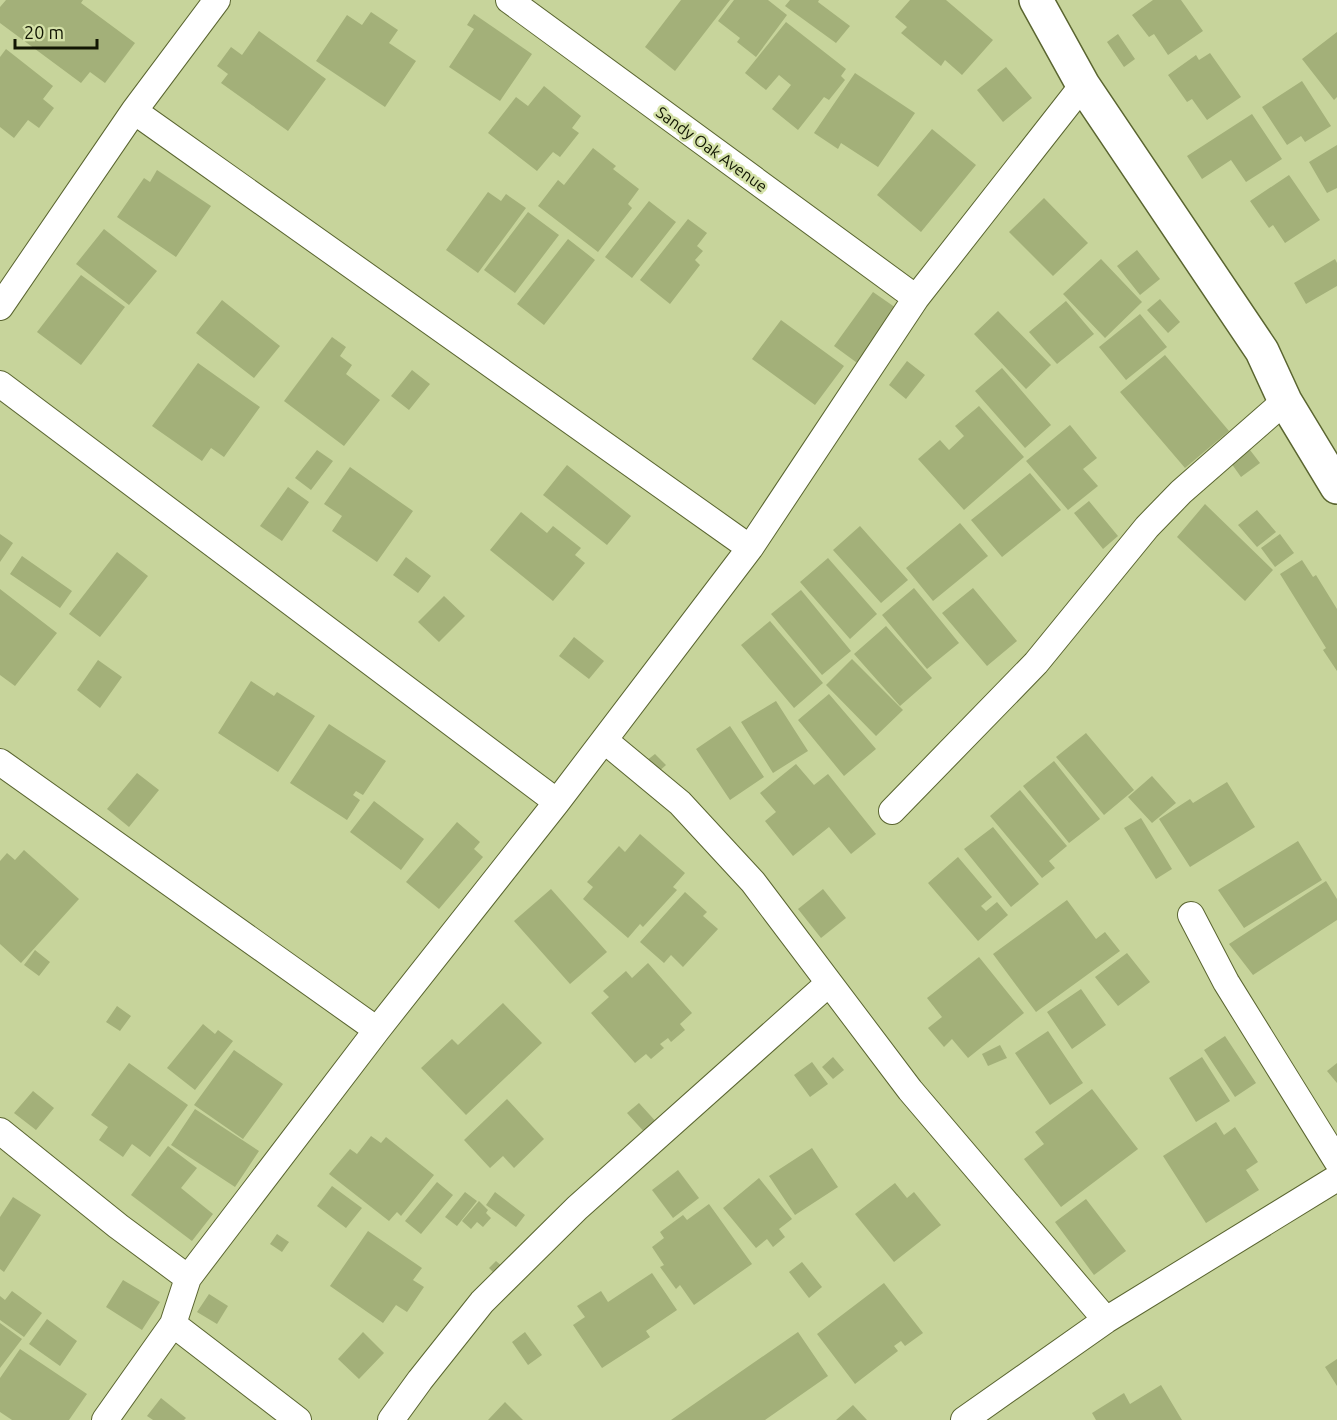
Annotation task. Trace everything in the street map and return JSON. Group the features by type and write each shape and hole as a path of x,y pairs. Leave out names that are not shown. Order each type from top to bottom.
{"street":[{"path":"0,306 134,111 217,0"},
{"name":"Sandy Oak Avenue","path":"509,0 916,298"},
{"path":"1036,0 1083,85 1262,351 1286,401 1337,487"},
{"path":"105,1420 173,1323 188,1278 377,1030 557,802 750,548 916,298 1083,85"},
{"path":"134,111 750,548"},
{"path":"0,384 557,802"},
{"path":"892,811 1036,663 1154,520 1181,492 1286,401"},
{"path":"604,740 680,803 753,882 910,1090 1106,1320"},
{"path":"0,762 377,1030"},
{"path":"1191,915 1226,982 1337,1161"},
{"path":"391,1420 482,1302 577,1208 828,984"},
{"path":"0,1131 118,1226 188,1278"},
{"path":"964,1420 1106,1320 1337,1178"},
{"path":"173,1323 298,1420"}],"building":[{"path":"6,0 83,0 81,3 135,43 105,83 90,72 81,83 0,23 0,7"},
{"path":"681,0 730,0 675,71 645,47"},
{"path":"734,0 768,0 787,15 756,57 737,42 740,38 718,21"},
{"path":"790,0 819,0 818,2 850,26 836,43 785,6"},
{"path":"910,0 946,0 993,40 962,75 945,60 941,66 901,33 907,27 895,17"},
{"path":"1153,0 1181,0 1203,31 1168,55 1154,34 1149,37 1132,15"},
{"path":"371,12 398,30 389,43 416,61 385,107 316,61 347,15 362,25"},
{"path":"474,14 532,54 500,101 449,67 474,29 467,25"},
{"path":"786,22 846,69 841,76 845,80 829,100 824,97 798,130 772,109 791,85 779,75 766,90 745,73"},
{"path":"259,31 326,79 288,131 221,83 228,74 217,66 231,47 242,55"},
{"path":"1337,32 1337,97 1334,100 1302,59"},
{"path":"1118,34 1135,59 1124,67 1107,42"},
{"path":"6,49 53,86 43,99 54,108 39,128 28,120 14,138 0,127 0,57"},
{"path":"1210,53 1241,97 1207,120 1192,99 1187,102 1168,75 1196,55 1199,60"},
{"path":"1006,67 1032,98 1003,122 977,90"},
{"path":"855,73 915,113 878,167 841,143 838,149 814,133"},
{"path":"1302,81 1331,126 1305,142 1301,136 1287,145 1262,107"},
{"path":"544,86 581,116 572,128 579,133 560,157 553,152 537,171 488,133 516,97 528,106"},
{"path":"1252,114 1282,159 1246,182 1231,160 1202,179 1187,156"},
{"path":"932,129 976,165 921,232 877,195"},
{"path":"1337,145 1337,188 1327,193 1309,162"},
{"path":"593,148 616,166 613,169 639,189 628,204 632,208 598,252 538,206 558,180 564,185"},
{"path":"157,170 211,206 176,257 117,217 144,178 150,182"},
{"path":"1289,175 1320,220 1285,243 1273,225 1269,228 1250,201"},
{"path":"488,192 501,201 506,194 526,208 478,273 446,250"},
{"path":"1044,198 1088,243 1053,276 1009,232"},
{"path":"649,201 676,222 632,278 605,257"},
{"path":"528,212 559,235 515,293 484,270"},
{"path":"688,219 707,233 697,246 703,251 695,260 700,265 670,304 640,280"},
{"path":"104,229 157,271 129,305 76,264"},
{"path":"568,239 595,260 544,325 517,304"},
{"path":"1137,250 1160,279 1140,295 1117,266"},
{"path":"1101,259 1142,302 1105,338 1063,294"},
{"path":"1335,259 1337,286 1306,304 1294,283"},
{"path":"81,275 125,307 81,365 37,332"},
{"path":"873,292 899,310 860,365 834,346"},
{"path":"1160,299 1180,322 1168,333 1147,310"},
{"path":"222,300 280,346 254,378 196,333"},
{"path":"1066,301 1094,334 1057,364 1029,332"},
{"path":"998,311 1051,365 1026,389 974,334"},
{"path":"1140,314 1167,347 1126,380 1099,347"},
{"path":"781,320 844,366 815,405 752,359"},
{"path":"332,337 346,347 340,356 352,365 346,374 380,400 344,446 284,401"},
{"path":"1165,355 1229,431 1185,468 1120,392"},
{"path":"907,361 925,375 906,399 889,385"},
{"path":"198,363 260,407 224,457 211,448 202,461 152,426"},
{"path":"1002,368 1051,425 1025,448 975,391"},
{"path":"412,370 430,384 409,410 391,396"},
{"path":"979,406 1024,457 964,510 918,459 940,440 949,450 964,436 955,426"},
{"path":"1070,425 1097,458 1083,469 1098,486 1068,510 1026,461"},
{"path":"317,450 333,461 311,490 295,478"},
{"path":"1250,450 1260,463 1241,477 1231,463"},
{"path":"567,465 631,516 607,545 543,495"},
{"path":"350,467 413,511 377,562 332,531 342,516 324,504"},
{"path":"1030,473 1061,510 1002,557 971,520"},
{"path":"288,487 309,502 282,541 260,526"},
{"path":"1089,501 1118,536 1103,549 1074,513"},
{"path":"1205,504 1273,570 1245,601 1177,537"},
{"path":"1257,510 1276,532 1257,547 1238,525"},
{"path":"521,512 547,533 553,526 581,548 575,555 585,563 553,601 490,550"},
{"path":"960,523 988,556 933,601 906,568"},
{"path":"860,526 908,580 881,603 833,550"},
{"path":"0,534 13,543 0,562"},
{"path":"1280,534 1294,553 1275,567 1261,548"},
{"path":"117,552 148,576 100,637 69,614"},
{"path":"22,556 72,591 60,608 10,574"},
{"path":"406,557 431,576 418,593 393,575"},
{"path":"828,558 877,614 850,639 800,582"},
{"path":"1302,560 1313,577 1316,575 1337,609 1337,671 1323,650 1326,648 1280,574"},
{"path":"914,588 959,643 927,669 882,615"},
{"path":"973,588 1017,641 987,666 942,613"},
{"path":"0,589 57,633 15,686 0,675"},
{"path":"801,590 851,651 822,675 771,614"},
{"path":"444,596 465,616 439,642 418,622"},
{"path":"770,621 823,683 794,708 741,645"},
{"path":"886,626 932,678 900,706 854,654"},
{"path":"574,637 604,661 589,679 559,656"},
{"path":"852,659 903,710 876,736 826,685"},
{"path":"98,660 122,677 100,708 77,690"},
{"path":"251,681 274,696 277,692 315,716 278,772 218,733"},
{"path":"829,694 876,749 844,776 798,720"},
{"path":"776,701 808,751 773,773 741,722"},
{"path":"329,724 386,761 363,795 356,791 353,795 360,800 347,820 290,783"},
{"path":"730,726 764,777 730,800 696,749"},
{"path":"1086,733 1134,790 1104,815 1056,757"},
{"path":"655,754 666,765 657,773 646,761"},
{"path":"1054,761 1100,819 1069,843 1023,786"},
{"path":"796,764 814,785 828,774 876,834 851,854 829,827 793,856 765,821 776,812 760,793"},
{"path":"137,773 159,790 129,827 107,809"},
{"path":"1152,776 1176,803 1152,823 1128,797"},
{"path":"1227,782 1255,827 1190,867 1159,819 1190,799 1193,803"},
{"path":"1020,790 1067,846 1049,861 1055,868 1042,878 990,816"},
{"path":"374,801 424,839 401,870 350,832"},
{"path":"1141,818 1172,869 1156,879 1124,828"},
{"path":"457,822 480,842 474,849 483,857 439,909 406,882"},
{"path":"993,827 1039,884 1011,907 964,849"},
{"path":"640,834 685,873 673,887 677,890 643,927 640,924 628,938 583,899 593,887 587,882 619,846 625,852"},
{"path":"1298,841 1322,880 1244,928 1218,890"},
{"path":"24,850 79,899 21,963 0,944 0,861 7,853 15,860"},
{"path":"958,857 992,897 981,906 986,911 997,902 1008,915 978,941 928,883"},
{"path":"1326,881 1337,899 1337,920 1253,975 1229,944"},
{"path":"551,889 607,952 570,984 514,921"},
{"path":"823,889 846,918 821,938 798,909"},
{"path":"685,892 707,912 703,916 718,929 683,967 671,955 664,963 640,942"},
{"path":"1067,900 1096,939 1105,932 1120,951 1036,1012 993,954"},
{"path":"35,950 50,962 39,976 24,965"},
{"path":"1127,953 1150,982 1118,1006 1095,977"},
{"path":"979,957 1024,1013 968,1058 952,1039 944,1047 928,1028 942,1017 927,998"},
{"path":"648,963 692,1013 680,1024 685,1030 671,1042 668,1038 660,1044 664,1048 651,1059 646,1054 635,1063 591,1013 609,997 603,991 626,971 632,978"},
{"path":"1081,989 1106,1025 1072,1049 1047,1012"},
{"path":"503,1003 542,1043 466,1115 421,1068 452,1039 458,1045"},
{"path":"117,1006 131,1016 120,1031 106,1022"},
{"path":"203,1024 215,1034 218,1030 233,1041 195,1090 167,1068"},
{"path":"1048,1031 1083,1083 1050,1105 1015,1053"},
{"path":"1225,1036 1256,1083 1235,1097 1204,1050"},
{"path":"1000,1045 1007,1058 988,1066 982,1054"},
{"path":"234,1050 283,1084 243,1139 194,1105"},
{"path":"833,1057 844,1070 833,1079 822,1067"},
{"path":"1202,1057 1230,1101 1196,1122 1169,1078"},
{"path":"812,1062 828,1084 810,1097 794,1075"},
{"path":"129,1063 188,1105 150,1157 132,1144 123,1157 99,1140 108,1127 91,1115"},
{"path":"1337,1063 1337,1083 1327,1071"},
{"path":"1092,1089 1138,1149 1061,1207 1024,1159 1044,1144 1035,1132"},
{"path":"33,1091 54,1108 36,1130 14,1113"},
{"path":"507,1099 544,1139 514,1168 503,1156 490,1168 464,1140"},
{"path":"639,1103 659,1125 647,1135 627,1113"},
{"path":"195,1109 259,1151 235,1187 171,1145"},
{"path":"1216,1122 1224,1135 1235,1127 1258,1162 1246,1170 1259,1190 1206,1223 1163,1156"},
{"path":"371,1136 381,1143 386,1137 434,1175 401,1216 397,1212 389,1221 329,1174 350,1149 357,1154"},
{"path":"168,1146 197,1168 181,1188 213,1214 192,1241 131,1195"},
{"path":"812,1148 838,1187 795,1215 769,1176"},
{"path":"678,1170 699,1198 673,1218 652,1190"},
{"path":"759,1178 792,1219 779,1229 785,1237 773,1247 767,1239 756,1248 723,1208"},
{"path":"437,1182 453,1195 421,1234 405,1221"},
{"path":"895,1183 907,1198 914,1192 941,1225 894,1262 855,1214"},
{"path":"332,1186 362,1208 346,1228 317,1206"},
{"path":"465,1192 477,1201 457,1226 445,1217"},
{"path":"495,1192 525,1215 516,1227 486,1205"},
{"path":"13,1197 41,1215 4,1272 0,1269 0,1217"},
{"path":"1086,1199 1126,1251 1094,1275 1055,1222"},
{"path":"479,1201 488,1210 486,1213 491,1218 483,1227 477,1222 471,1229 462,1221"},
{"path":"709,1204 752,1264 694,1305 680,1285 676,1289 660,1267 664,1265 652,1247 664,1238 660,1232 683,1215 687,1220"},
{"path":"368,1231 422,1268 413,1280 424,1287 407,1312 396,1305 383,1323 330,1286"},
{"path":"277,1234 289,1242 282,1252 270,1244"},
{"path":"496,1261 504,1268 496,1275 489,1268"},
{"path":"802,1262 822,1287 809,1298 789,1272"},
{"path":"652,1273 677,1310 646,1331 650,1337 602,1368 573,1325 585,1317 577,1306 601,1291 608,1302"},
{"path":"123,1280 160,1302 142,1330 106,1307"},
{"path":"884,1283 923,1333 905,1346 901,1341 894,1346 898,1351 855,1384 817,1334"},
{"path":"12,1291 42,1313 24,1337 0,1320 0,1296 5,1300"},
{"path":"209,1294 228,1306 217,1324 197,1312"},
{"path":"47,1319 77,1341 60,1366 29,1344"},
{"path":"0,1323 22,1339 0,1368"},
{"path":"363,1332 384,1353 359,1379 338,1359"},
{"path":"525,1332 542,1355 528,1365 512,1342"},
{"path":"798,1332 828,1376 765,1420 671,1420"},
{"path":"20,1349 87,1394 69,1420 12,1420 0,1412 0,1378"},
{"path":"1337,1359 1337,1386 1325,1367"},
{"path":"1161,1385 1182,1420 1096,1420 1092,1413 1124,1393 1130,1404"},
{"path":"161,1398 186,1418 184,1420 153,1420 147,1416"},
{"path":"505,1402 523,1420 488,1420"},
{"path":"853,1405 867,1420 836,1420"}]}
